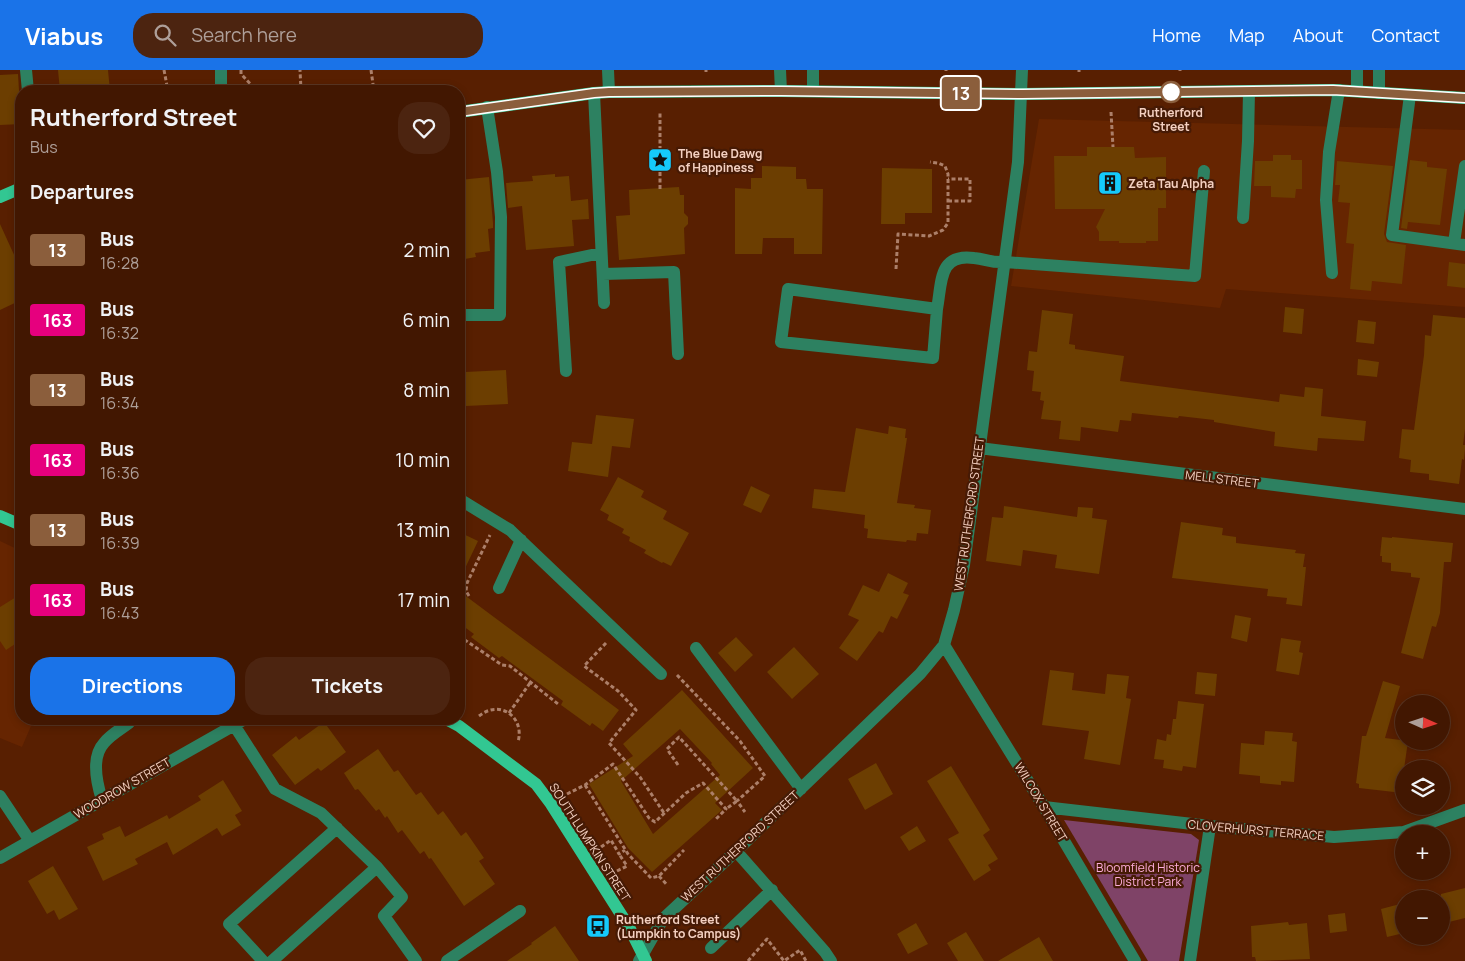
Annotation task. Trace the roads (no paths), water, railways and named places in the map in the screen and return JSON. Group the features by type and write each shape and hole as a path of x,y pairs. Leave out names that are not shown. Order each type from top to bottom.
{"main road":[{"path":"465,111 609,92 813,91 1022,94 1339,90 1465,98"},
{"path":"0,196 15,190"},
{"path":"0,516 15,523"},
{"name":"SOUTH LUMPKIN STREET","path":"457,725 536,784 551,804 629,926 642,959"}],"street":[{"path":"26,70 27,85"},
{"path":"221,70 221,85"},
{"path":"608,70 609,92"},
{"path":"780,70 781,91"},
{"path":"813,70 813,91"},
{"name":"WEST RUTHERFORD STREET","path":"642,959 663,919 920,674 944,645 964,565 1018,162 1022,70"},
{"path":"1357,70 1357,92"},
{"path":"1379,70 1379,93"},
{"path":"1332,273 1326,200 1329,152 1339,90"},
{"path":"1243,218 1249,91"},
{"path":"594,93 604,303"},
{"path":"1410,94 1392,235 1460,244 1465,166"},
{"path":"465,316 500,315 501,217 488,107"},
{"path":"937,309 788,289 781,342 933,358 937,309 946,264 953,259 962,257 975,258 992,263 1005,262 1195,276 1204,171"},
{"path":"566,371 559,262 601,253"},
{"path":"603,274 674,272 678,354"},
{"name":"MELL STREET","path":"979,448 1465,509"},
{"path":"465,503 510,530 617,632 667,673"},
{"path":"499,588 521,540"},
{"name":"WILCOX STREET","path":"944,645 1044,807 1135,961"},
{"path":"696,648 801,789"},
{"path":"102,800 98,786 96,766 99,750 103,743 125,725"},
{"path":"234,725 275,789 321,813 377,867 402,897 384,916 416,961"},
{"name":"WOODROW STREET","path":"0,858 234,725"},
{"path":"0,796 30,841"},
{"name":"CLOVERHURST TERRACE","path":"1044,807 1210,826 1334,837 1404,832 1465,810"},
{"path":"1190,961 1210,826"},
{"path":"263,961 229,924 337,828"},
{"path":"736,851 772,890 831,961"},
{"path":"272,961 377,867"},
{"path":"711,948 772,890"},
{"path":"447,961 520,911"}],"place":[{"name":"Rutherford Street","path":"1171,92"},
{"name":"The Blue Dawg of Happiness","path":"660,160"},
{"name":"Zeta Tau Alpha","path":"1110,183"},
{"name":"Rutherford Street (Lumpkin to Campus)","path":"598,926"}],"park label":[{"name":"Bloomfield Historic District Park","path":"1148,874"}]}
